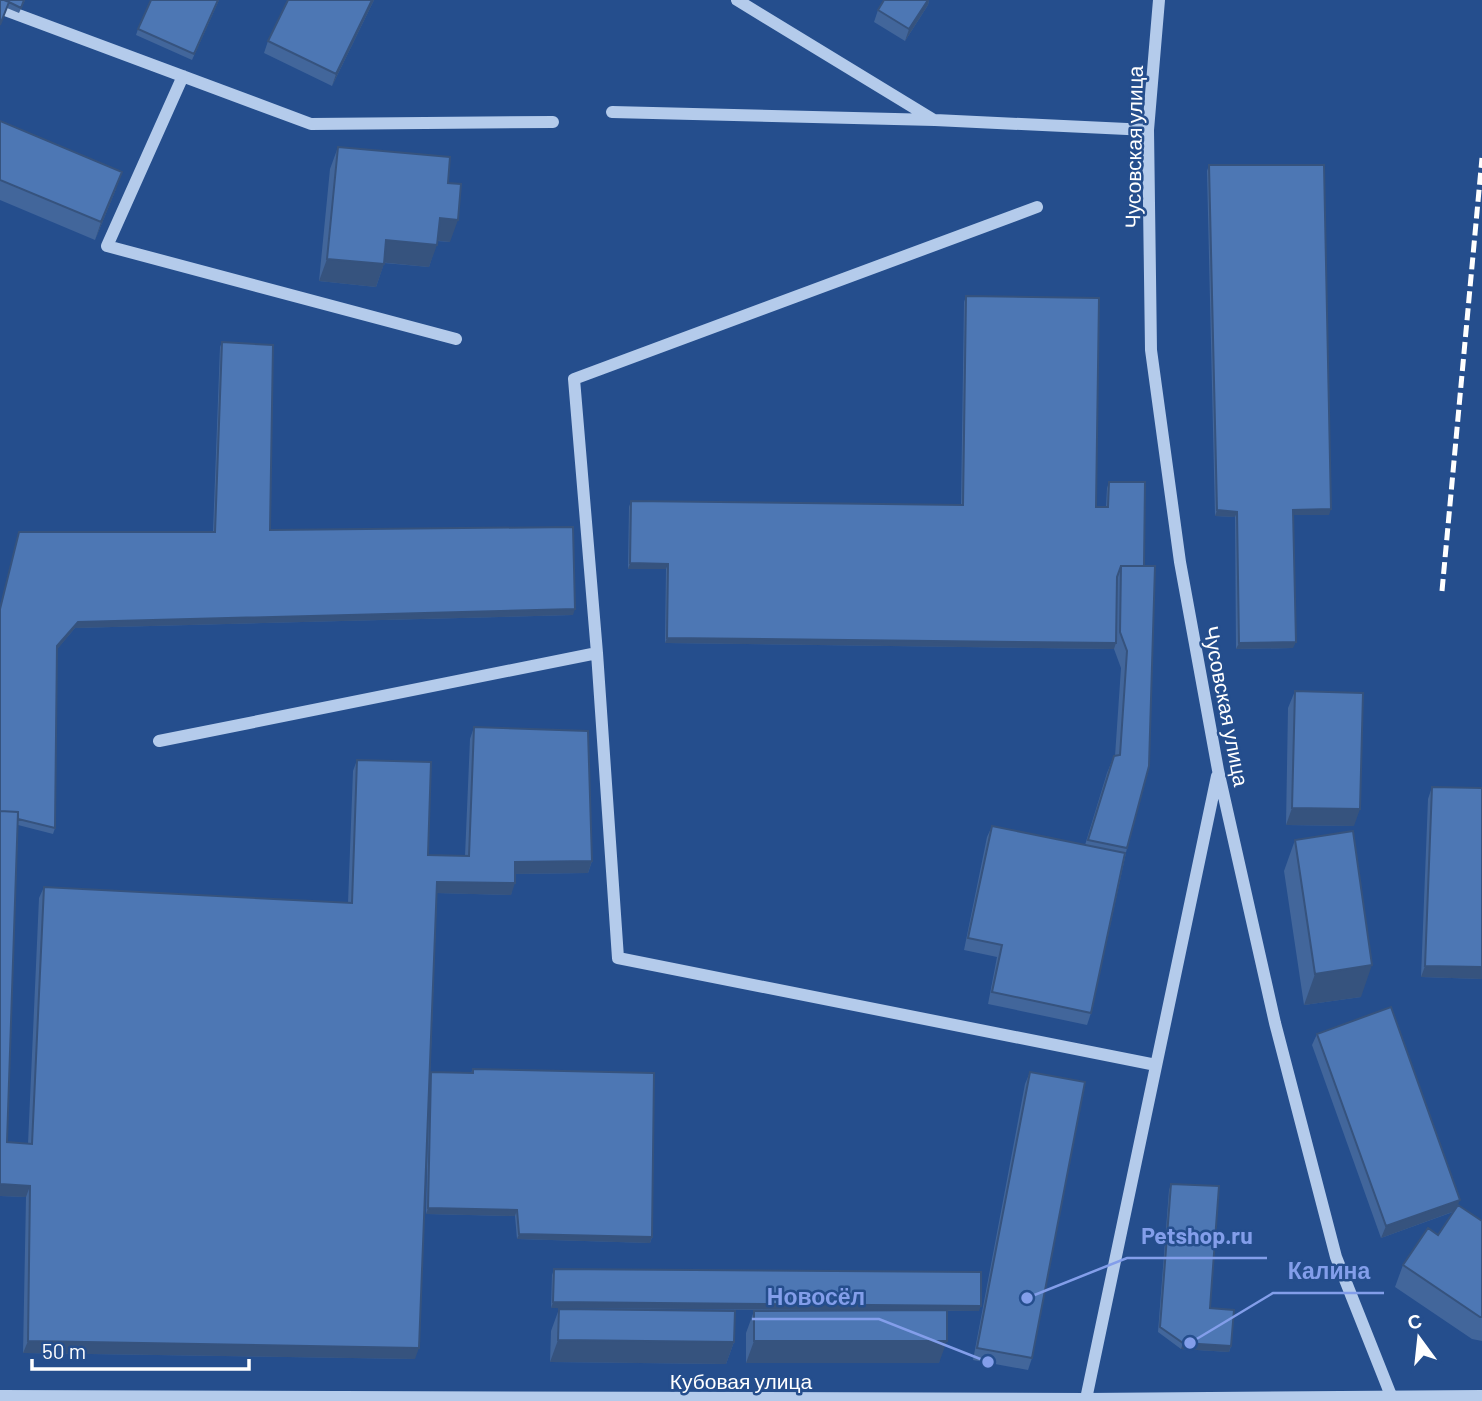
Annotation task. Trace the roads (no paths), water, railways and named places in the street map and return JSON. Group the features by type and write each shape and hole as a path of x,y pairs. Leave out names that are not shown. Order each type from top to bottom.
{"street":[{"path":"737,0 934,120"},
{"name":"Чусовская улица","path":"1159,0 1149,130 1151,350 1180,562 1218,770 1275,1023 1336,1257 1391,1398"},
{"path":"0,8 311,124 553,122"},
{"path":"183,76 107,246 456,340"},
{"path":"612,112 934,120 1149,130"},
{"path":"1037,208 574,379 597,653 618,958 1156,1065"},
{"path":"159,741 597,653"},
{"path":"1086,1399 1218,770"},
{"name":"Кубовая улица","path":"0,1396 79,1399 729,1400 1482,1396"}],"railway":[{"path":"1442,591 1482,158"}],"place":[{"name":"Petshop.ru","path":"1027,1298"},
{"name":"Калина","path":"1190,1343"},
{"name":"Новосёл","path":"988,1362"}]}
